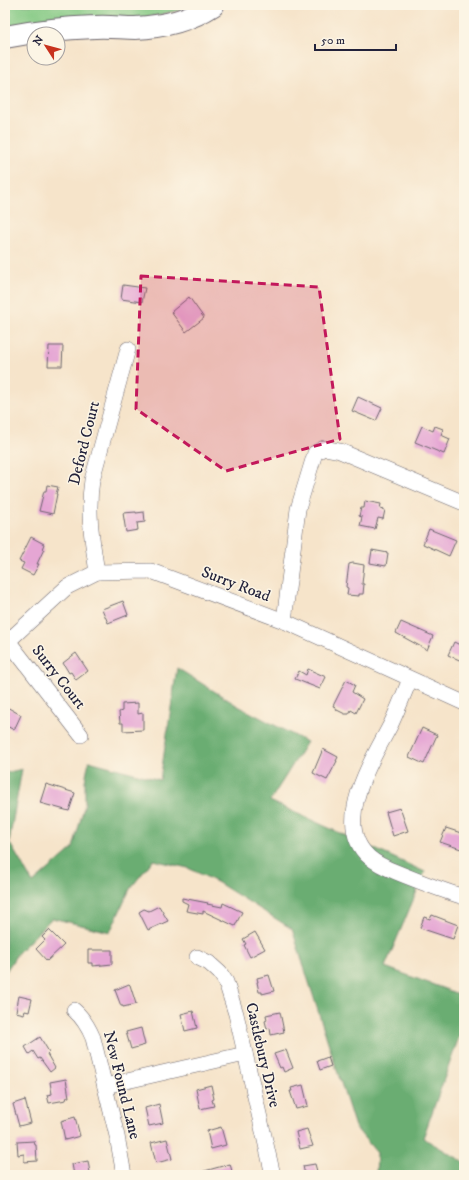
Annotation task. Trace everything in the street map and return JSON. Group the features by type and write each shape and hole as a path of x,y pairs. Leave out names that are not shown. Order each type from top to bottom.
{"highway":[{"path":"5,37 68,28 99,26 135,28 156,26 188,18 213,5"}],"street":[{"name":"Deford Court","path":"97,572 89,514 89,497 92,480 128,350"},
{"path":"284,621 298,509 315,453 324,448 340,451 464,503"},
{"name":"Surry Road","path":"7,643 67,587 97,572 151,571 284,621 464,703"},
{"name":"Surry Court","path":"7,643 81,735"},
{"path":"410,679 392,722 365,774 359,792 354,816 354,828 361,848 368,857 377,864 413,879 464,897"},
{"name":"Castlebury Drive","path":"197,957 209,963 220,973 226,982 236,1014 272,1175"},
{"name":"New Found Lane","path":"74,1010 89,1027 93,1038 117,1136 124,1175"},
{"path":"105,1086 245,1054"}],"highlighted area":[{"path":"141,276 319,287 340,439 226,471 136,409"}],"green space":[{"path":"5,5 190,5 180,10 141,19 54,26 26,26 26,28 5,30"},
{"path":"177,668 238,706 307,742 270,801 425,872 385,967 464,996 464,1023 423,1138 464,1162 464,1175 376,1175 377,1153 355,1127 292,929 217,882 188,868 153,860 130,889 110,932 52,918 17,954 5,973 5,773 22,769 9,842 33,883 73,848 85,803 85,781 89,761 160,780"}],"building":[{"path":"123,285 145,288 142,302 121,299"},
{"path":"189,297 204,318 186,332 171,312"},
{"path":"49,346 63,346 62,366 48,366"},
{"path":"358,397 382,408 376,421 352,411"},
{"path":"422,426 433,431 435,426 443,429 441,435 450,439 444,454 415,442"},
{"path":"47,485 58,487 53,514 39,511"},
{"path":"365,501 381,504 380,509 385,510 383,519 378,518 375,529 360,526 362,517 359,516 361,508 364,508"},
{"path":"144,512 145,522 137,523 138,530 126,532 123,513"},
{"path":"429,529 456,540 449,556 423,544"},
{"path":"31,537 44,544 42,549 44,549 37,564 39,564 33,575 21,569 24,563 19,561"},
{"path":"372,550 388,553 386,566 370,563"},
{"path":"353,563 364,565 362,584 364,584 363,594 359,594 359,596 347,595 348,588 346,587 349,564"},
{"path":"123,601 128,615 108,623 102,609"},
{"path":"401,622 433,636 427,650 396,633"},
{"path":"454,642 464,647 464,662 448,655"},
{"path":"76,653 88,671 76,680 71,672 69,673 63,663"},
{"path":"308,669 326,677 320,689 295,679 299,671 306,675"},
{"path":"346,680 355,685 352,692 363,699 356,713 351,710 349,714 345,714 335,709 336,707 333,706"},
{"path":"138,703 138,714 143,713 143,730 123,731 123,723 120,723 119,712 122,711 122,704"},
{"path":"5,706 21,715 14,730 5,725"},
{"path":"422,728 437,735 424,764 409,757"},
{"path":"323,749 338,757 327,780 313,773"},
{"path":"46,784 75,793 69,811 40,803"},
{"path":"400,808 408,831 393,836 386,812"},
{"path":"446,828 464,834 464,850 440,842"},
{"path":"182,898 222,907 223,903 242,912 235,926 203,911 203,914 186,911 188,904 182,901"},
{"path":"159,906 168,921 148,930 139,912 144,909 149,911"},
{"path":"432,915 458,925 453,939 420,928 424,917 430,919"},
{"path":"49,930 64,945 47,961 36,949 45,940 42,937"},
{"path":"255,932 265,949 250,957 244,945 246,944 243,939"},
{"path":"88,950 112,950 112,964 93,966 93,963 88,963"},
{"path":"269,975 274,991 262,994 262,992 259,992 257,978"},
{"path":"129,984 136,1004 123,1007 121,1006 115,990"},
{"path":"19,996 32,999 29,1012 25,1011 24,1014 16,1012"},
{"path":"193,1011 197,1028 185,1031 181,1014"},
{"path":"280,1012 284,1032 271,1035 270,1028 267,1029 265,1021 267,1020 266,1015"},
{"path":"141,1028 145,1045 131,1049 126,1032"},
{"path":"40,1037 49,1052 47,1054 55,1068 50,1072 33,1051 29,1054 25,1047"},
{"path":"286,1050 293,1068 284,1072 282,1067 280,1068 274,1054"},
{"path":"328,1057 331,1066 320,1070 317,1061"},
{"path":"66,1079 69,1097 67,1097 66,1100 49,1103 47,1095 52,1094 50,1082"},
{"path":"211,1085 214,1106 200,1109 196,1089"},
{"path":"303,1085 308,1106 296,1109 290,1091 292,1091 291,1088"},
{"path":"25,1100 31,1123 19,1126 13,1104"},
{"path":"159,1104 163,1123 149,1126 145,1108"},
{"path":"75,1117 80,1136 65,1140 61,1121"},
{"path":"221,1127 226,1145 211,1149 207,1131"},
{"path":"307,1129 313,1146 300,1149 296,1132"},
{"path":"167,1139 172,1159 156,1163 151,1143"},
{"path":"34,1141 36,1145 37,1161 24,1162 24,1154 18,1155 17,1142"},
{"path":"88,1161 90,1173 74,1175 72,1164"},
{"path":"230,1164 233,1175 201,1175 201,1172"},
{"path":"315,1164 318,1175 305,1175 303,1166"}]}
